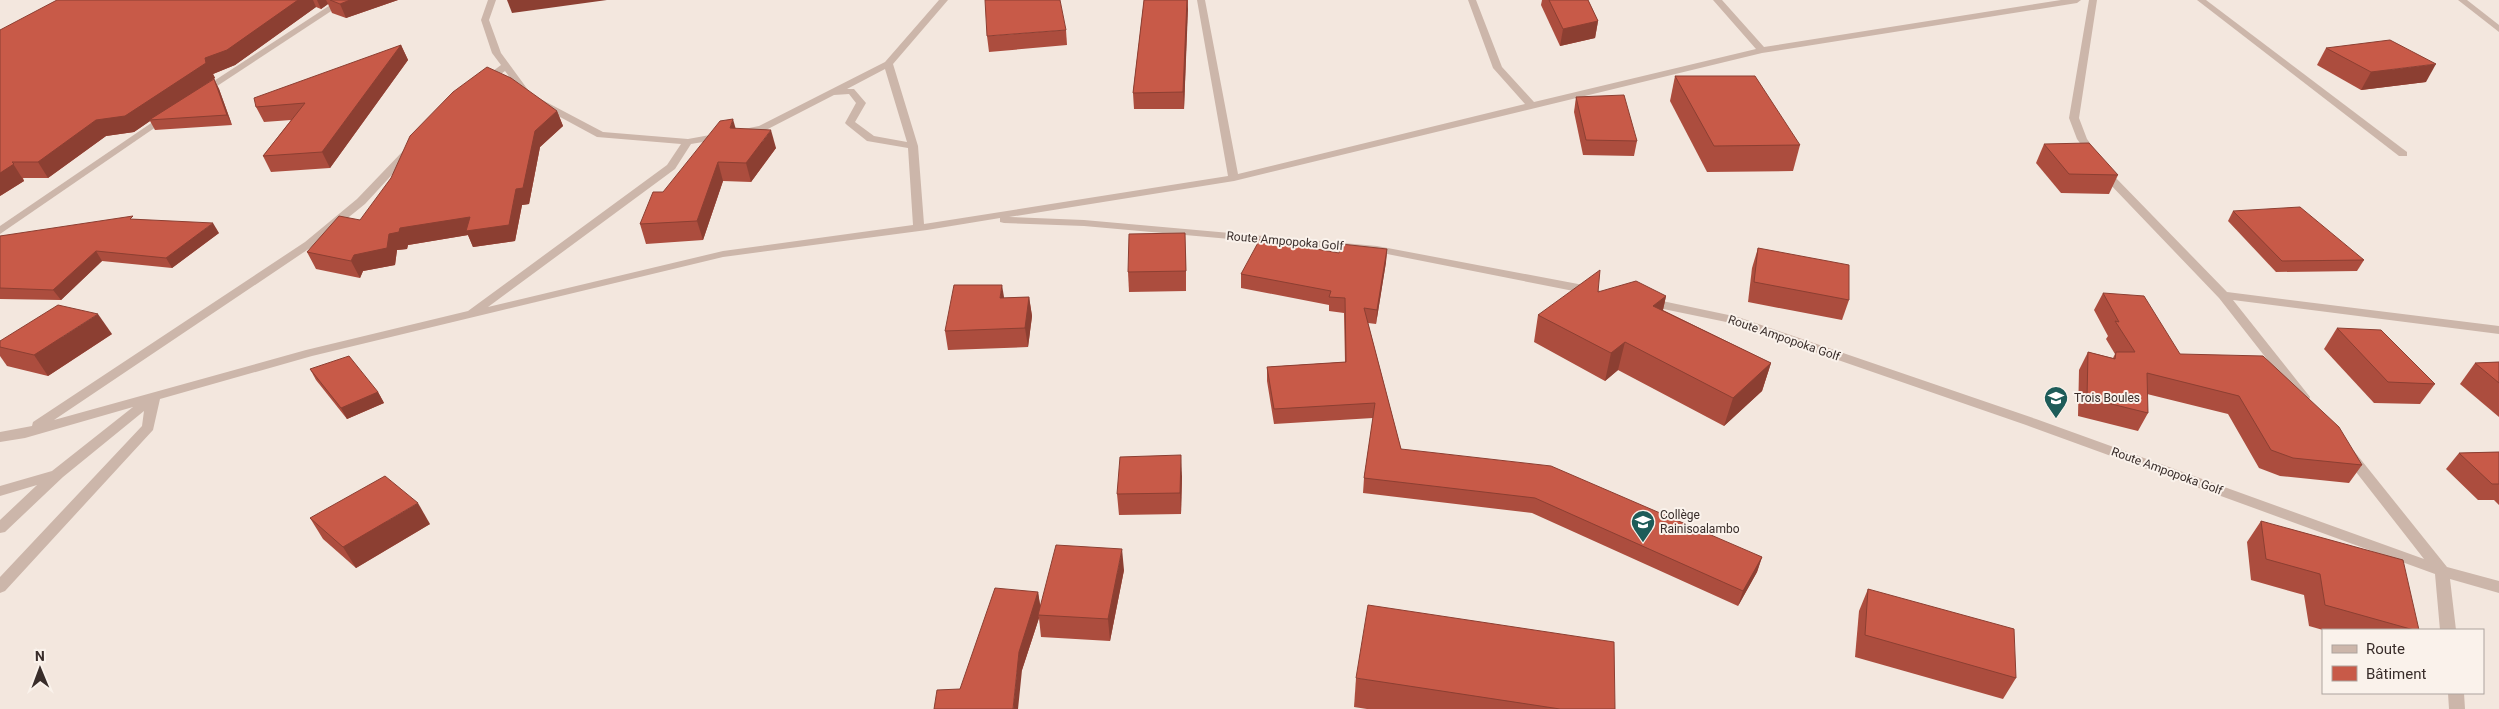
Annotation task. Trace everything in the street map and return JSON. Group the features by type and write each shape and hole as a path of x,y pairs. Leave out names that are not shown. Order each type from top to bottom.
{"street":[{"path":"194,98 344,0"},
{"path":"492,0 485,20 497,53 528,96 601,135 688,142 762,128 888,64 944,0"},
{"path":"1201,0 1234,178"},
{"path":"1472,0 1498,68 1531,105"},
{"path":"1716,0 1762,50"},
{"path":"0,437 25,434 310,353 723,254 919,228 1234,178 1762,50 2076,0"},
{"path":"2093,0 2074,118 2082,139 2110,178 2223,295 2314,410"},
{"path":"2201,0 2403,154"},
{"path":"2462,0 2499,28"},
{"path":"888,64 913,146 919,228"},
{"path":"477,88 506,66"},
{"path":"831,94 851,91 861,103 850,123 871,140 913,146"},
{"path":"0,231 177,109"},
{"path":"470,314 671,167 688,142"},
{"path":"25,434 309,244 350,214 382,182 415,144"},
{"name":"Route Ampopoka Golf","path":"919,228 1008,220 1084,223 1377,249 1611,294"},
{"path":"2223,295 2499,330"},
{"name":"Route Ampopoka Golf","path":"1639,300 1734,320 2032,422 2442,571 2499,587"},
{"path":"0,528 58,474 154,396"},
{"path":"0,587 148,427 154,396"},
{"path":"2338,441 2442,571 2448,629"},
{"path":"0,491 58,474"},
{"path":"2456,694 2457,709"}],"building":[{"path":"57,0 298,0 227,50 205,58 206,63 125,116 96,120 38,162 12,162 14,164 0,173 0,30"},
{"path":"330,0 350,0 340,4"},
{"path":"985,0 1060,0 1066,30 987,36"},
{"path":"1144,0 1187,0 1183,92 1133,93"},
{"path":"1549,0 1588,0 1598,21 1563,29"},
{"path":"2390,40 2436,64 2371,72 2326,48"},
{"path":"401,45 322,152 263,156 305,103 256,107 254,98"},
{"path":"487,67 511,78 557,111 535,131 523,188 516,189 509,225 466,231 470,217 400,228 399,232 389,234 387,248 354,255 351,261 307,252 339,216 360,220 391,178 410,136 453,92"},
{"path":"1675,76 1755,76 1800,145 1714,146"},
{"path":"214,79 227,115 149,120"},
{"path":"1624,95 1637,141 1586,140 1576,97"},
{"path":"733,119 730,128 771,130 746,163 718,162 697,221 640,224 653,192 663,192 720,121"},
{"path":"2089,143 2118,175 2069,174 2044,144"},
{"path":"2300,207 2364,260 2282,261 2233,211"},
{"path":"133,216 130,219 213,223 166,258 96,251 53,290 0,288 0,236"},
{"path":"1185,233 1186,271 1128,272 1129,234"},
{"path":"1260,239 1339,253 1341,244 1387,249 1377,310 1364,308 1401,449 1551,466 1762,557 1743,591 1535,498 1364,478 1375,403 1274,409 1267,367 1346,362 1345,298 1329,297 1331,291 1241,274"},
{"path":"1758,248 1849,265 1849,300 1754,282"},
{"path":"1600,270 1598,292 1636,281 1666,296 1653,306 1771,363 1733,398 1625,342 1611,353 1538,315"},
{"path":"954,285 1002,285 1000,298 1029,297 1025,328 945,331"},
{"path":"2103,293 2144,296 2180,354 2263,356 2339,427 2362,465 2293,458 2271,450 2239,396 2147,373 2148,413 2087,398 2088,352 2115,359 2116,352 2135,352 2115,321 2119,322"},
{"path":"58,305 98,314 34,355 0,347 0,341"},
{"path":"2337,328 2381,330 2435,384 2388,382"},
{"path":"349,356 378,392 341,408 310,369"},
{"path":"2499,362 2499,383 2475,363"},
{"path":"2499,452 2499,484 2492,484 2459,453"},
{"path":"1181,455 1180,493 1117,494 1120,457"},
{"path":"385,476 418,503 343,547 310,518"},
{"path":"2261,521 2403,560 2419,629 2410,629 2325,605 2320,574 2266,559"},
{"path":"1056,545 1122,549 1108,619 1038,615"},
{"path":"995,588 1038,592 1019,652 1013,709 934,709 937,690 960,689"},
{"path":"1868,589 2014,629 2016,678 1865,635"},
{"path":"1368,605 1614,642 1615,709 1560,709 1356,678"}],"place":[{"name":"Trois Boules","path":"2056,419"},
{"name":"Collège Rainisoalambo","path":"1643,543"}]}
